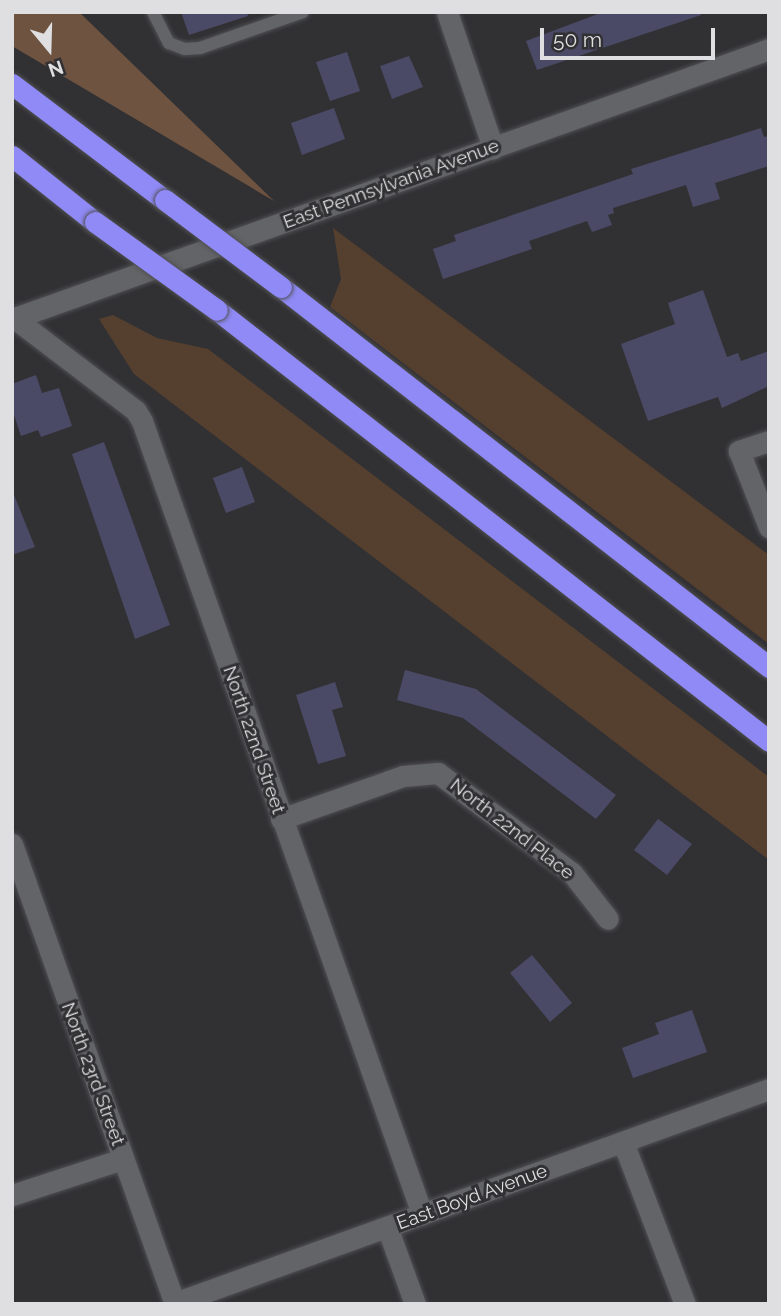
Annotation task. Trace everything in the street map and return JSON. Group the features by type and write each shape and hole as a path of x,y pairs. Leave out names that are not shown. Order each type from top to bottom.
{"highway":[{"path":"18,87 281,287 769,667"},
{"path":"12,156 95,222 217,310 769,741"}],"street":[{"path":"447,12 493,148"},
{"name":"East Pennsylvania Avenue","path":"13,319 769,49"},
{"name":"North 22nd Street","path":"13,319 136,411 142,421 422,1214"},
{"path":"769,441 740,451 769,527"},
{"name":"North 22nd Place","path":"281,819 403,776 438,774 572,873 607,919"},
{"name":"North 23rd Street","path":"12,844 175,1303"},
{"name":"East Boyd Avenue","path":"175,1303 769,1089"},
{"path":"623,1142 685,1304"},
{"path":"12,1195 123,1159"},
{"path":"387,1227 415,1304"}],"lane":[{"path":"153,12 169,43 185,49 200,48 303,12"}],"shaded area":[{"path":"12,12 79,12 274,201 12,46"},
{"path":"333,228 769,555 769,644 330,307 341,279"},
{"path":"113,315 157,338 208,349 769,777 769,860 134,374 99,319"}],"building":[{"path":"181,12 247,12 248,16 189,35"},
{"path":"603,12 701,12 701,15 537,70 526,41"},
{"path":"347,52 360,91 330,101 316,62"},
{"path":"409,56 423,87 392,99 380,66"},
{"path":"334,108 345,139 302,155 291,123"},
{"path":"761,128 764,137 769,136 769,166 715,183 720,199 693,207 686,185 613,208 614,213 608,215 612,225 592,232 587,221 529,241 532,249 443,279 433,249 456,241 454,235 633,174 631,169"},
{"path":"703,290 727,357 738,353 741,361 769,351 769,386 722,408 718,397 648,421 621,344 675,324 668,303"},
{"path":"36,375 42,393 59,388 72,426 41,437 38,430 21,436 12,409 12,384"},
{"path":"104,442 170,625 135,639 72,454"},
{"path":"242,467 255,502 226,513 213,478"},
{"path":"12,490 35,547 12,555"},
{"path":"405,670 476,689 616,795 596,819 463,718 397,700"},
{"path":"335,682 343,707 332,710 346,756 318,764 296,695"},
{"path":"658,819 692,844 667,875 634,850"},
{"path":"532,955 572,1003 550,1022 510,973"},
{"path":"692,1010 707,1052 633,1078 622,1048 659,1034 655,1023"}]}
